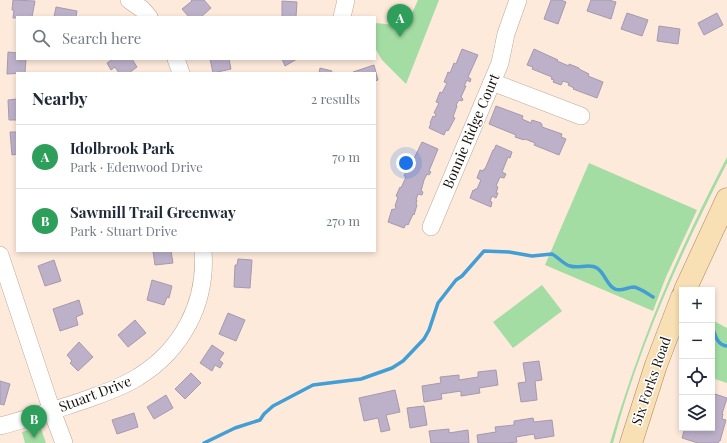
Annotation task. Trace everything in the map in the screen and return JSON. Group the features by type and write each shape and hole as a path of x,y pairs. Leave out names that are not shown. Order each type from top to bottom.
{"main road":[{"path":"686,287 727,199"},
{"name":"Six Forks Road","path":"631,443 656,365 679,305"}],"street":[{"path":"342,16 346,0"},
{"name":"Bonnie Ridge Court","path":"431,227 500,63 506,34 518,0"},
{"path":"176,60 181,72"},
{"path":"492,82 580,116"},
{"name":"Stuart Drive","path":"0,426 38,416 100,394 138,378 159,362 173,348 183,333 196,306 204,277 203,252"},
{"path":"0,255 64,443"}],"green space":[{"path":"418,0 439,0 406,84 382,60 376,50 376,23 406,26"},
{"path":"727,157 727,163 693,231 662,300 635,371 613,443 610,443 627,388 657,307 696,219"},
{"path":"589,163 697,210 666,277 653,311 545,265"},
{"path":"542,285 562,311 513,348 493,322"},
{"path":"715,322 727,328 727,383 715,379"},
{"path":"40,426 46,443 25,443 22,432"}],"building":[{"path":"13,0 35,1 32,16 16,16 16,18 13,18 14,10 12,10"},
{"path":"191,0 204,0 211,8 202,16 188,16 182,9 192,1"},
{"path":"551,0 561,0 566,2 558,24 544,19"},
{"path":"591,0 609,0 616,2 611,19 587,11"},
{"path":"282,1 297,2 296,16 282,16"},
{"path":"56,7 77,11 76,16 54,16"},
{"path":"627,13 648,20 642,36 621,29"},
{"path":"717,13 723,25 704,35 698,23"},
{"path":"659,26 680,29 678,44 657,41"},
{"path":"462,49 478,55 468,77 471,79 470,82 467,80 464,86 466,86 461,97 463,99 462,101 459,100 456,105 457,106 453,117 455,118 444,135 429,128 430,123 433,116 435,117 436,114 434,113 439,103 436,102 440,92 442,93 447,83 444,82 448,72 450,73 454,63 456,64"},
{"path":"534,49 558,60 557,61 579,68 589,74 588,76 603,82 597,98 573,89 574,88 568,85 569,83 563,81 561,85 553,82 554,80 551,79 552,77 532,69 533,67 527,65"},
{"path":"8,52 16,53 16,60 26,60 25,72 7,74"},
{"path":"112,60 133,60 137,67 130,72 118,72 115,67 111,70 107,63"},
{"path":"210,60 229,60 231,69 213,72"},
{"path":"282,60 295,60 285,66"},
{"path":"374,65 376,72 353,72"},
{"path":"320,68 332,71 332,72 319,72"},
{"path":"16,99 16,120 9,120 8,100"},
{"path":"496,106 523,116 522,119 531,123 532,120 541,123 542,127 562,134 561,137 566,139 559,155 534,145 535,143 515,137 516,135 489,124"},
{"path":"10,132 16,132 16,154 12,155"},
{"path":"422,142 438,149 429,171 431,172 429,175 427,174 424,180 421,191 423,192 422,195 418,194 414,215 413,214 408,225 406,224 404,228 388,222 392,209 394,210 396,207 398,197 396,196 406,177 404,176 408,166 410,167"},
{"path":"496,145 512,152 510,158 508,157 502,172 506,174 504,178 500,177 496,186 498,187 496,193 498,193 496,198 492,196 490,201 492,202 491,207 470,198 473,190 474,191 477,189 481,180 477,178 480,170 483,171 485,169"},
{"path":"153,252 171,252 173,263 155,265"},
{"path":"238,259 252,260 250,288 234,287 235,265 237,265"},
{"path":"54,260 61,281 45,286 38,266"},
{"path":"152,280 172,286 169,298 167,297 164,305 147,300"},
{"path":"79,300 83,314 76,317 78,325 60,331 53,309"},
{"path":"228,313 245,320 236,341 219,334"},
{"path":"135,320 146,333 128,347 118,335"},
{"path":"79,342 93,357 78,371 70,363 72,361 67,355"},
{"path":"212,345 224,353 219,360 223,363 220,368 215,365 212,371 200,363"},
{"path":"539,361 542,380 535,381 537,400 521,402 518,383 526,382 523,363"},
{"path":"496,370 498,385 479,388 480,393 461,396 461,391 441,394 442,399 424,402 422,386 441,383 440,377 459,375 459,380 478,377 478,372"},
{"path":"191,373 201,383 185,399 175,389"},
{"path":"0,381 10,384 4,405 0,404"},
{"path":"395,390 400,412 386,415 390,430 381,432 378,418 364,421 359,398"},
{"path":"715,394 727,398 722,414 722,419 726,420 720,441 718,443 698,443 682,438 684,431 715,431"},
{"path":"166,395 173,408 154,419 147,407"},
{"path":"424,406 427,425 410,428 407,408"},
{"path":"134,413 138,427 117,434 112,420"},
{"path":"533,418 534,422 552,420 554,436 535,439 534,434 516,437 517,442 478,443 477,435 496,432 495,427 514,425 514,421"},
{"path":"449,429 449,433 468,430 469,443 431,443 429,431"}],"waterway":[{"path":"204,443 235,428 260,420 273,406 313,385 361,379 392,368 403,361 424,339 429,330 438,303 456,280 462,276 484,251 509,252 532,256 552,254 565,264 573,267 591,266 597,268 615,289 620,290 634,287 653,297"},
{"path":"715,336 721,344 727,346"}],"place":[{"name":"Idolbrook Park","path":"400,37"},
{"name":"Sawmill Trail Greenway","path":"34,438"}]}
